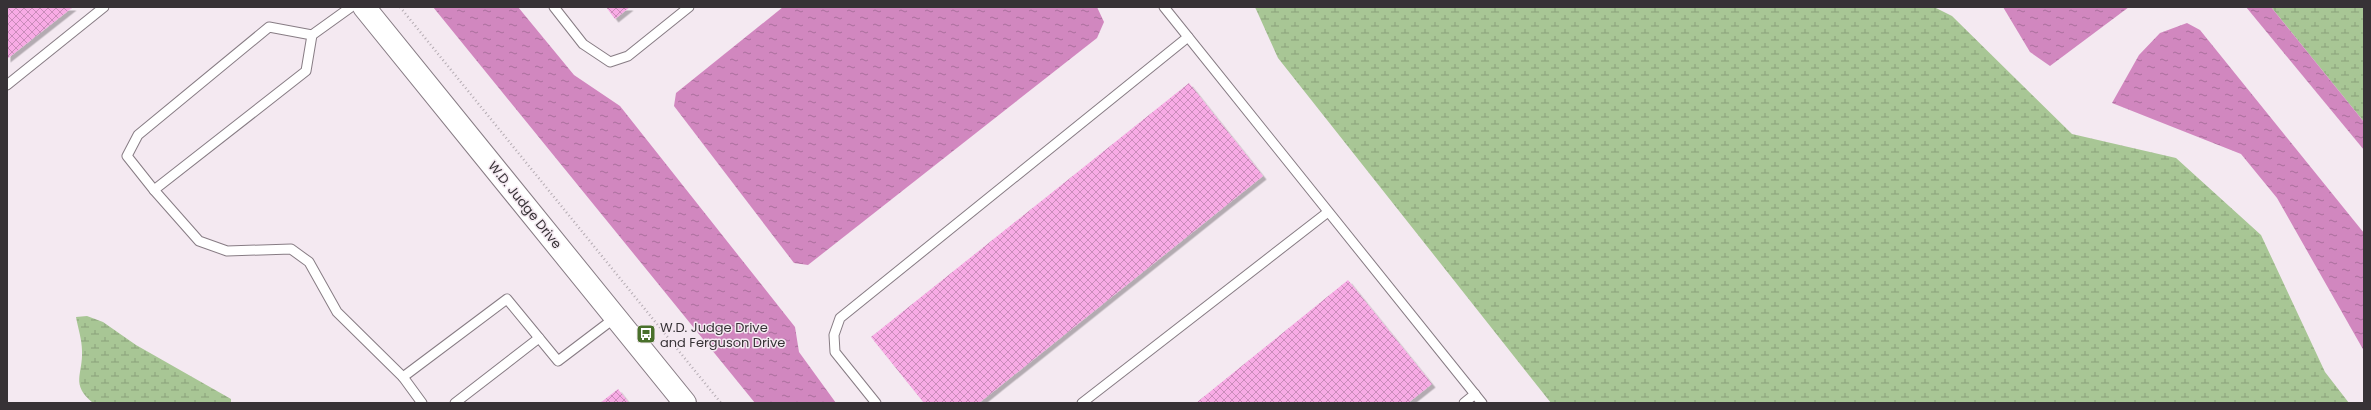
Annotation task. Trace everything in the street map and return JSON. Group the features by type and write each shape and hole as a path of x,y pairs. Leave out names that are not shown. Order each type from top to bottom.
{"street":[{"name":"W.D. Judge Drive","path":"364,7 685,403"}],"lane":[{"path":"7,85 104,7"},
{"path":"154,190 306,71 312,35 351,7"},
{"path":"554,7 583,44 610,62 628,56 689,7"},
{"path":"1164,7 1482,403"},
{"path":"312,35 269,27 138,135 127,156 154,190 199,241 227,251 291,250 309,262 337,312 403,378 422,403"},
{"path":"876,403 835,352 834,335 840,318 1188,37"},
{"path":"1082,403 1328,212"},
{"path":"403,378 507,299 558,361 616,317"},
{"path":"455,403 539,338"},
{"path":"1464,403 1475,394"}],"path":[{"path":"400,7 721,403"}],"green space":[{"path":"1255,7 1934,7 1952,16 2072,134 2176,158 2261,235 2325,372 2349,403 1551,403 1278,58"},
{"path":"2271,7 2364,7 2364,122"},
{"path":"87,316 103,322 136,345 231,399 231,403 93,403 82,390 79,379 82,347 76,317"}],"water":[{"path":"433,7 518,7 574,75 620,106 795,327 799,352 836,403 755,403"},
{"path":"783,7 1097,7 1104,22 1097,38 808,265 794,263 674,106 676,93"},
{"path":"2003,7 2129,7 2050,66 2030,52"},
{"path":"2246,7 2271,7 2364,122 2364,150"},
{"path":"2187,23 2200,30 2364,233 2364,351 2277,198 2241,154 2112,103 2139,55 2160,33"}],"building":[{"path":"7,7 73,7 7,59"},
{"path":"606,7 630,7 615,19"},
{"path":"1189,83 1263,176 979,403 924,403 871,337"},
{"path":"1348,280 1432,384 1408,403 1196,403"},
{"path":"618,389 629,403 600,403"}],"place":[{"name":"W.D. Judge Drive and Ferguson Drive","path":"646,334"}]}
